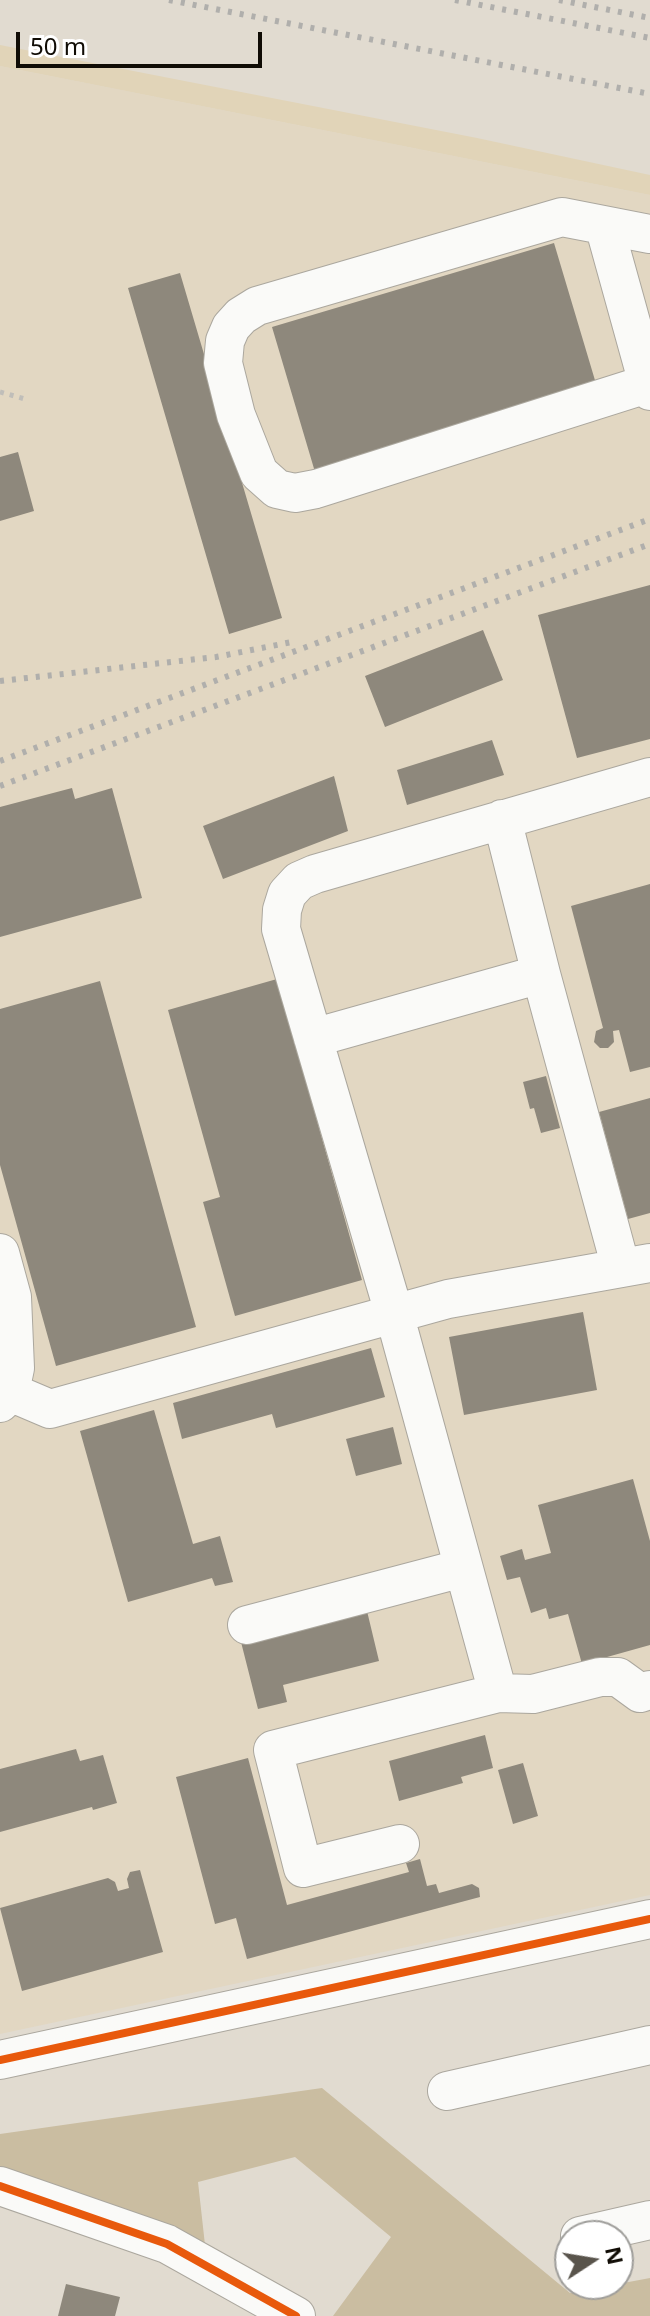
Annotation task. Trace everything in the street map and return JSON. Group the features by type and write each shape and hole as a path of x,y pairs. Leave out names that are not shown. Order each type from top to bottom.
{"street":[{"path":"604,225 649,386 295,493 277,489 259,473 236,415 223,363 225,341 231,327 257,306 562,217 604,225 650,234"},
{"path":"498,1693 394,1313 281,929 282,910 287,894 299,881 315,874 650,777"},
{"path":"0,1253 12,1297 15,1332 15,1368 5,1398 50,1409 448,1299 636,1265 541,974 502,819"},
{"path":"313,1038 541,974"},
{"path":"247,1625 463,1568"},
{"path":"400,1844 303,1868 273,1750 498,1693 533,1694 600,1677 618,1677 640,1693 650,1690"},
{"path":"0,2060 650,1919"},
{"path":"447,2091 650,2045"},
{"path":"0,2186 167,2244 296,2316"}],"path":[{"path":"0,392 25,399"}],"shaded area":[{"path":"0,45 650,175 650,195 0,66"},
{"path":"0,66 650,195 650,1895 0,2034"},
{"path":"322,2088 554,2280 554,2300 634,2300 634,2281 650,2278 650,2316 333,2316 391,2237 295,2157 198,2182 205,2245 0,2179 0,2134"}],"building":[{"path":"554,243 597,387 315,472 272,327"},
{"path":"180,273 282,618 229,634 128,288"},
{"path":"18,452 34,511 0,521 0,457"},
{"path":"650,585 650,739 577,758 538,615"},
{"path":"483,630 503,680 385,727 365,676"},
{"path":"492,740 504,775 407,805 397,770"},
{"path":"334,776 348,831 223,879 203,826"},
{"path":"72,788 75,799 112,788 142,898 0,937 0,807"},
{"path":"650,884 650,1067 630,1072 619,1030 613,1031 614,1042 608,1048 600,1048 594,1042 596,1031 603,1028 571,906"},
{"path":"277,979 362,1280 235,1316 203,1202 220,1197 168,1010"},
{"path":"100,981 196,1327 56,1366 0,1165 0,1009"},
{"path":"546,1076 560,1128 541,1133 523,1082"},
{"path":"650,1098 650,1213 628,1219 599,1112"},
{"path":"583,1312 597,1390 464,1415 449,1337"},
{"path":"371,1348 385,1397 276,1428 272,1414 182,1439 173,1403"},
{"path":"154,1410 193,1544 220,1536 233,1582 215,1586 212,1578 128,1602 80,1431"},
{"path":"393,1427 402,1464 356,1476 346,1439"},
{"path":"633,1479 650,1541 650,1645 582,1664 568,1614 549,1619 546,1608 531,1613 520,1577 507,1580 500,1556 522,1549 525,1560 551,1553 538,1505"},
{"path":"367,1611 379,1661 283,1685 287,1702 258,1709 241,1642"},
{"path":"485,1735 493,1768 461,1777 463,1783 399,1801 389,1761"},
{"path":"76,1749 80,1761 103,1755 117,1803 0,1832 0,1769"},
{"path":"248,1758 287,1905 409,1872 406,1863 420,1859 427,1886 436,1884 439,1893 472,1884 479,1888 480,1897 247,1959 236,1918 215,1924 176,1777"},
{"path":"523,1763 538,1816 513,1824 498,1770"},
{"path":"140,1870 163,1952 22,1991 0,1908 108,1878 115,1882 118,1891 129,1888 127,1879 130,1872"},
{"path":"66,2284 120,2297 115,2316 58,2316"}],"railway":[{"path":"169,0 650,94"},
{"path":"455,0 650,38"},
{"path":"559,0 650,18"},
{"path":"0,761 650,519"},
{"path":"0,786 650,544"},
{"path":"0,681 216,657 297,641"}],"cycle path":[{"path":"0,2060 650,1919"},
{"path":"0,2186 167,2244 296,2316"}]}
